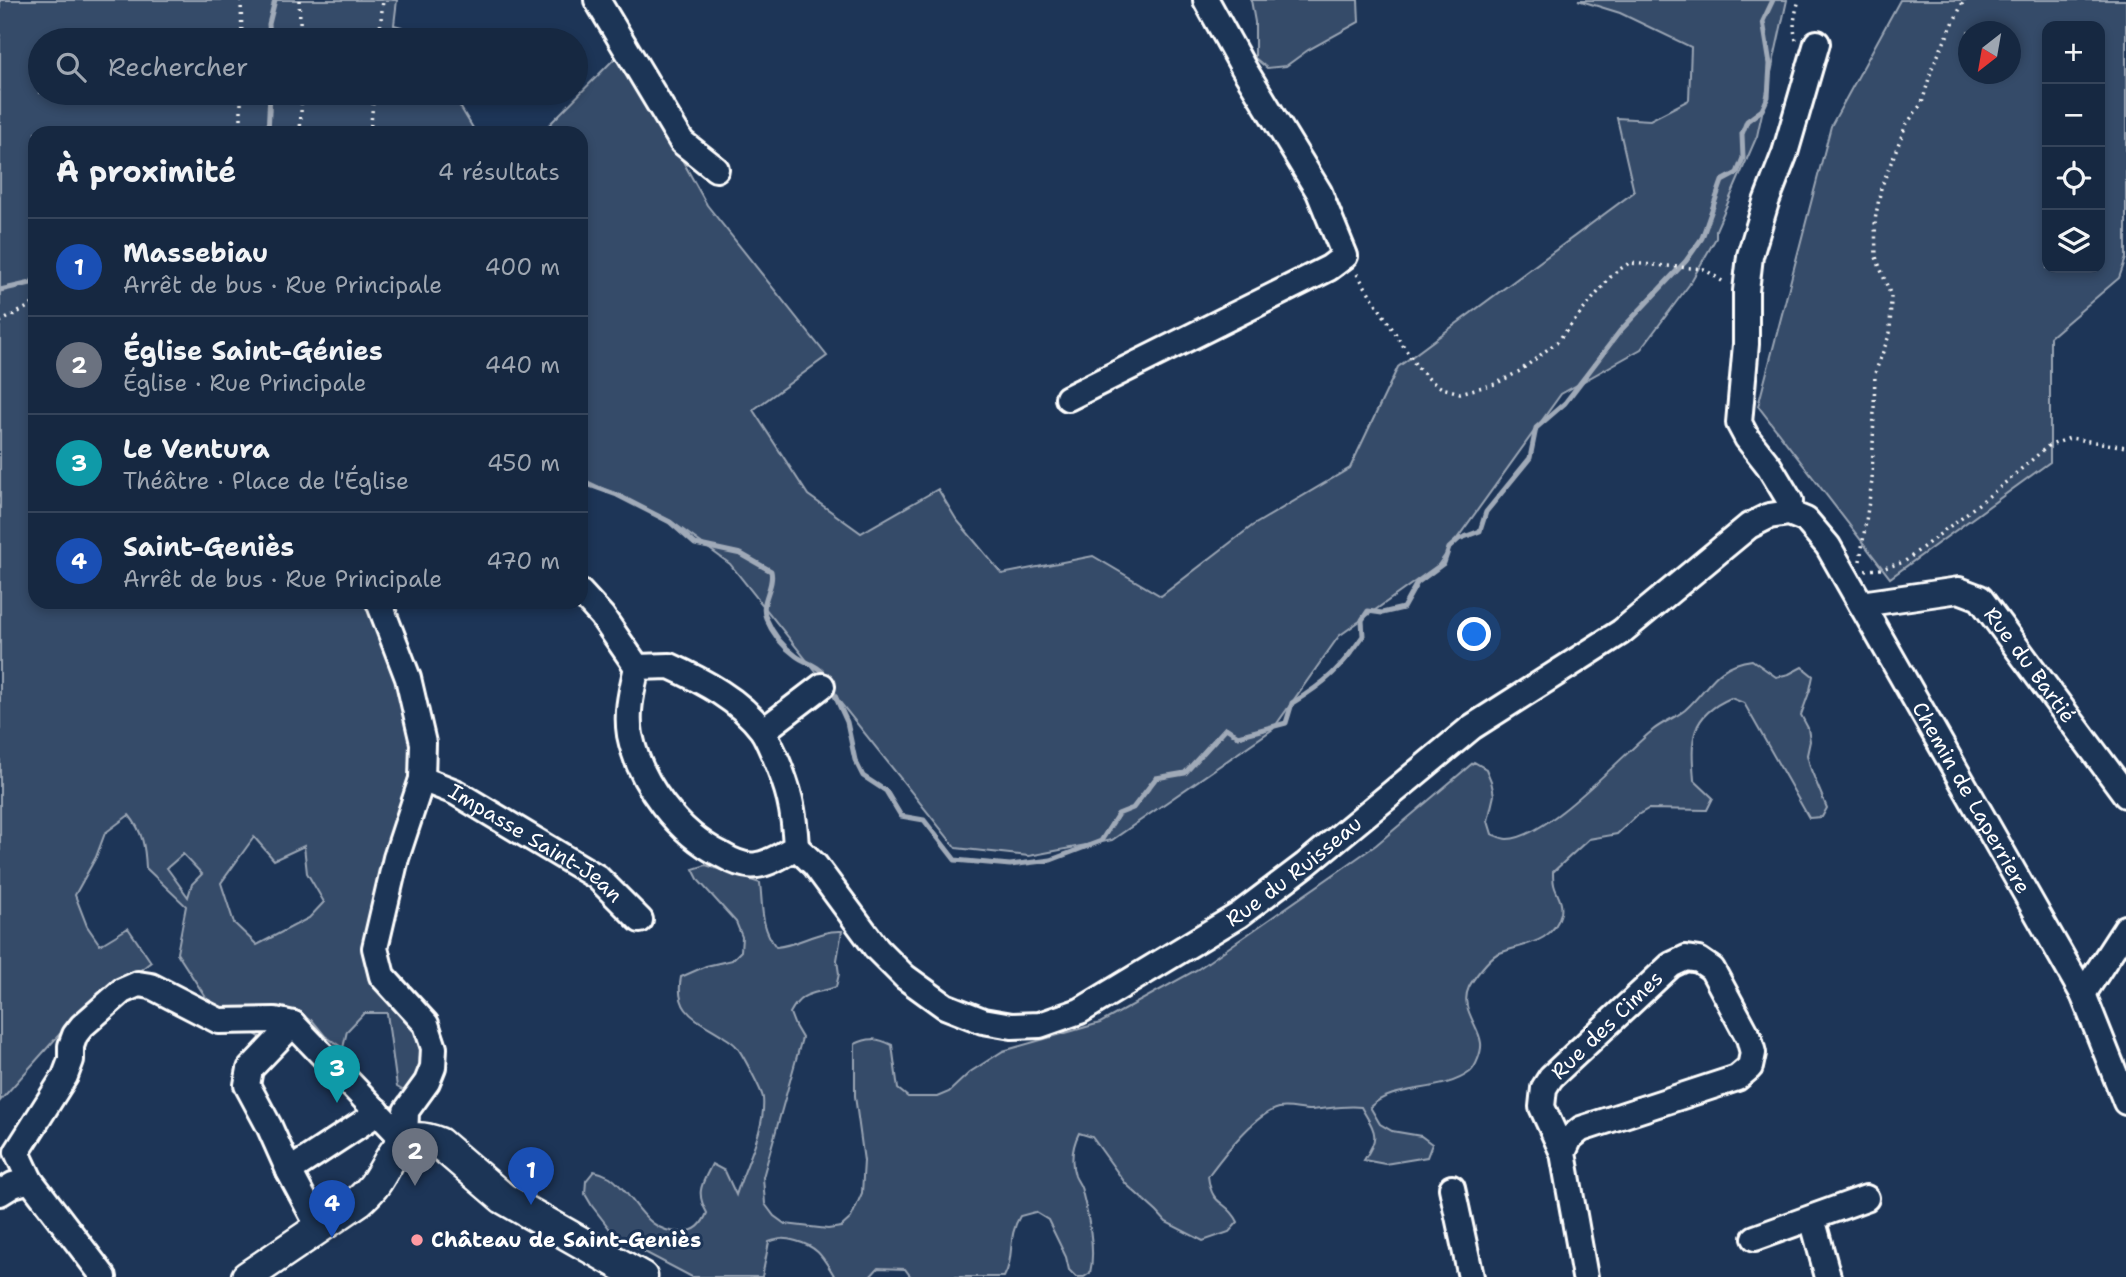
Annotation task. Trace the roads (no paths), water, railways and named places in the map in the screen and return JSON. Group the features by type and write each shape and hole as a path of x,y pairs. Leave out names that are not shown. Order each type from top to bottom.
{"main road":[{"path":"247,1277 360,1200 374,1185 394,1151 405,1141 415,1138 439,1143 503,1198 642,1277"}],"street":[{"path":"597,0 682,142 716,169"},
{"path":"1068,398 1329,268 1345,256 1320,192 1242,67 1206,0"},
{"path":"1789,513 1790,501 1739,423 1746,344 1746,291 1750,256 1766,202 1785,153 1817,43"},
{"name":"Chemin de Laperriere","path":"1789,513 1806,520 1828,546 2083,994 2126,1102"},
{"name":"Rue du Ruisseau","path":"796,847 815,865 877,949 905,977 945,1006 983,1021 1012,1026 1040,1025 1080,1011 1238,915 1306,865 1472,727 1621,632 1749,526 1769,516 1789,513"},
{"name":"Rue du Bartié","path":"1861,604 1959,590 1980,598 2126,795"},
{"path":"588,601 638,667 628,707 630,736 653,790 676,821 704,846 736,862 757,865 779,858 796,847 794,815 788,788 763,731 738,707 701,680 670,666 638,667"},
{"path":"382,609 408,678 423,743 422,779 396,858 375,948 382,976 426,1024 434,1048 433,1067 427,1082 407,1111 405,1141"},
{"path":"763,731 822,686"},
{"name":"Impasse Saint-Jean","path":"422,779 455,792 597,877 640,920"},
{"path":"2083,994 2126,928"},
{"name":"Rue des Cimes","path":"1563,1153 1570,1138 1581,1129 1737,1078 1750,1067 1753,1053 1749,1038 1712,970 1699,960 1686,958 1671,965 1551,1077 1544,1088 1542,1107 1563,1153 1585,1277"},
{"path":"104,1277 30,1180 17,1152 65,1076 75,1035 122,991 138,984 150,986 219,1021 275,1020 293,1024 405,1141"},
{"path":"293,1024 250,1069 247,1085 320,1229"},
{"path":"289,1171 377,1111"},
{"path":"0,1193 13,1185 30,1180"},
{"path":"1452,1188 1471,1277"},
{"path":"1755,1238 1866,1198"},
{"path":"1812,1218 1828,1277"}],"waterway":[{"path":"269,28 275,0"},
{"path":"831,687 847,722 855,760 863,776 886,791 901,816 924,820 955,860 1010,865 1051,860 1101,841 1118,814 1133,808 1156,778 1185,773 1226,728 1238,736 1286,723 1292,703 1324,681 1355,647 1363,636 1362,620 1368,611 1382,613 1403,608 1417,583 1444,563 1449,548 1459,539 1480,531 1486,512 1530,458 1536,428 1565,403 1620,331 1686,261 1702,238 1722,181 1737,173 1743,158 1742,134 1747,121 1762,110 1768,97 1770,64 1763,21 1773,0"},
{"path":"268,126 269,105"},
{"path":"0,290 28,284"},
{"path":"588,485 617,495 670,522 695,544 741,554 771,571 771,583 764,606 769,624 786,648 817,668 827,678"}],"place":[{"name":"Le Ventura","path":"337,1103"},
{"name":"Église Saint-Génies","path":"415,1186"},
{"name":"Massebiau","path":"531,1205"},
{"name":"Saint-Geniès","path":"332,1238"},
{"name":"Château de Saint-Geniès","path":"417,1240"}]}
